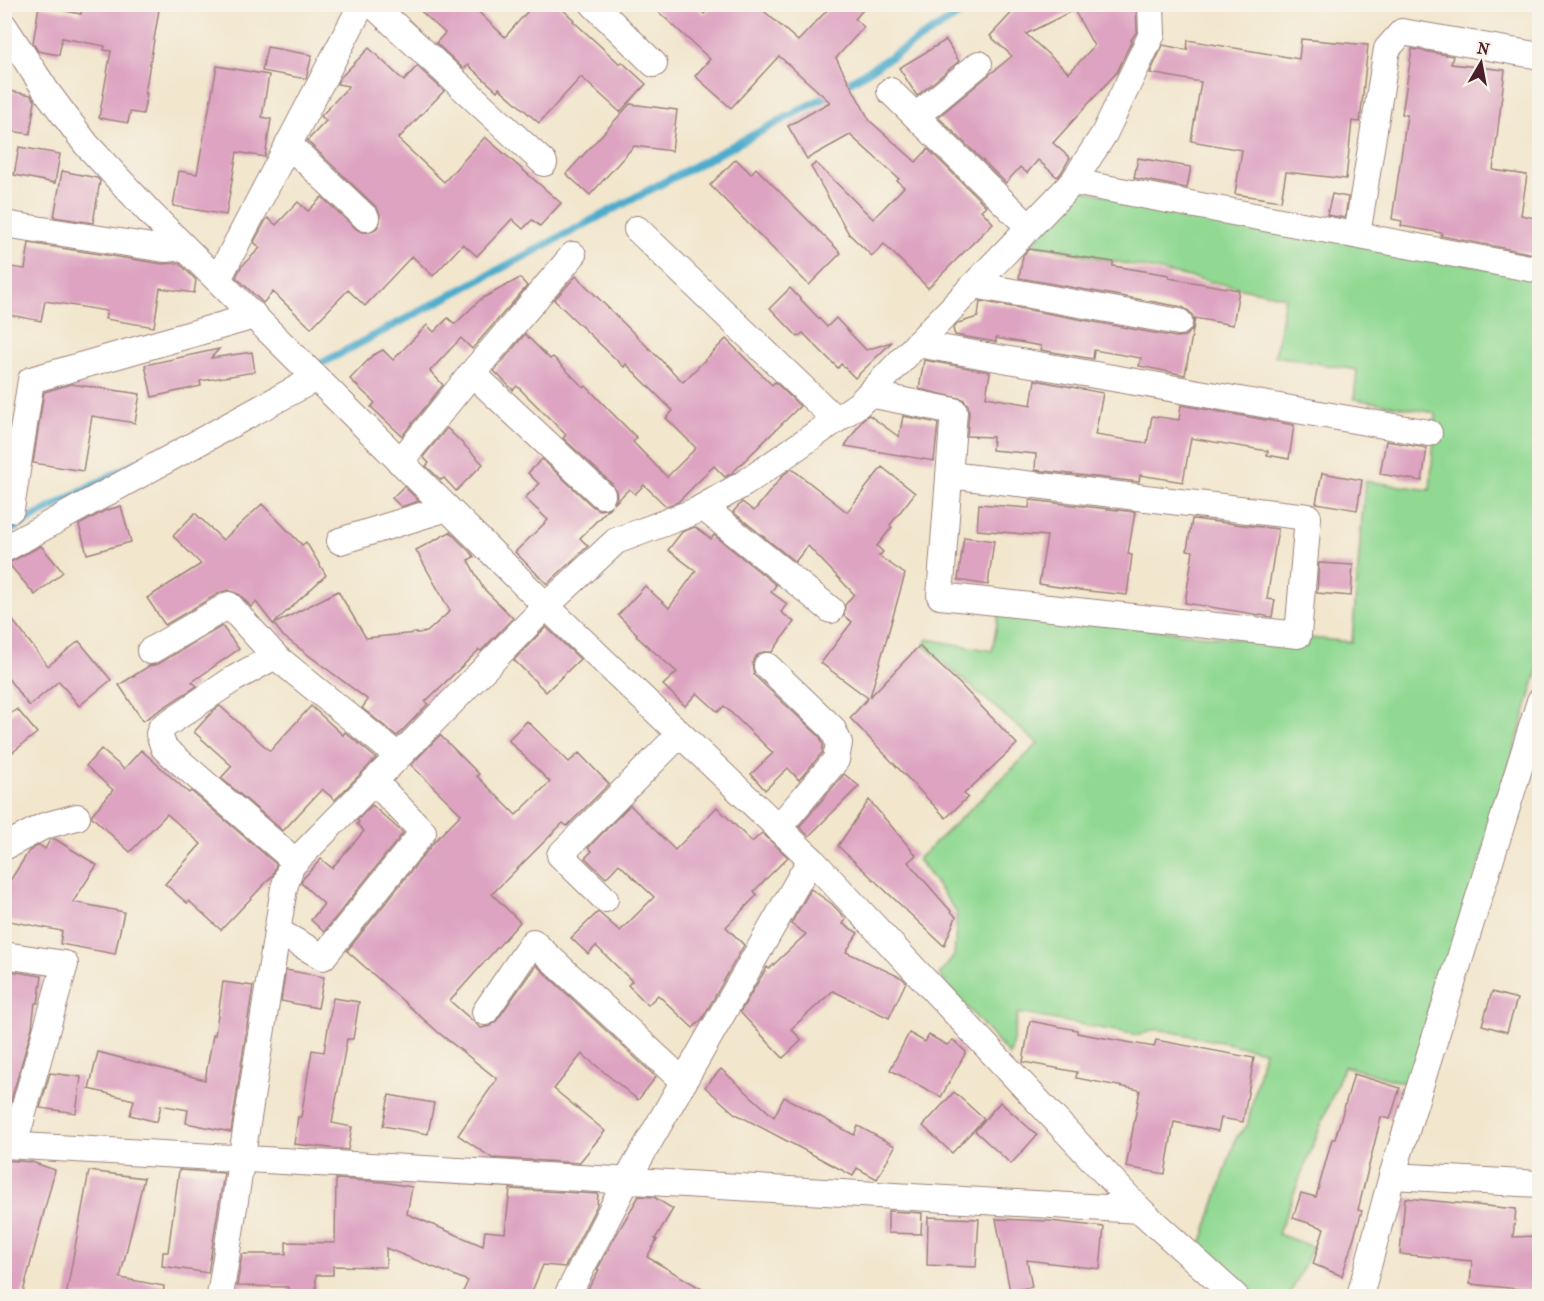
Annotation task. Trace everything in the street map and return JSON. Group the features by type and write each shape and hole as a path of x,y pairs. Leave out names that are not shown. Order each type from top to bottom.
{"street":[{"path":"218,279 362,4"},
{"path":"372,4 544,163"},
{"path":"593,4 654,64"},
{"path":"220,1296 284,888 291,866 546,606 616,541 703,507 745,483 859,404 869,394 1073,182 1104,134 1152,34 1151,4"},
{"path":"4,26 47,92 86,144 183,247 218,279 546,606 811,859 1140,1210 1235,1296"},
{"path":"1357,234 1387,49 1402,32 1539,56"},
{"path":"916,116 979,64"},
{"path":"890,91 1029,227"},
{"path":"288,144 366,218"},
{"path":"1073,182 1539,270"},
{"path":"4,224 165,249 183,247"},
{"path":"637,229 836,420"},
{"path":"400,462 472,373 573,255"},
{"path":"974,285 1179,322"},
{"path":"11,509 31,380 244,319 253,314"},
{"path":"917,344 1429,433"},
{"path":"472,373 602,495"},
{"path":"4,549 316,378"},
{"path":"869,394 954,411 949,475 940,596 1298,635 1308,517 949,475"},
{"path":"703,507 831,610"},
{"path":"340,541 447,508"},
{"path":"150,651 230,605 275,656 398,756"},
{"path":"275,656 232,680 161,728 159,734 164,748 295,861"},
{"path":"766,666 832,728 839,743 836,760 778,828"},
{"path":"1360,1296 1392,1176 1539,701"},
{"path":"605,899 560,855 680,734"},
{"path":"277,931 323,957 423,832 374,781"},
{"path":"4,847 44,826 77,818"},
{"path":"567,1296 627,1180 811,859"},
{"path":"485,1012 532,942 684,1082"},
{"path":"4,955 65,964 9,1145 1140,1210"},
{"path":"1392,1176 1539,1184"}],"green space":[{"path":"1080,190 1539,278 1539,666 1457,942 1411,1085 1344,1066 1278,1234 1313,1247 1289,1296 1258,1296 1199,1251 1236,1138 1247,1126 1264,1051 1158,1029 1138,1035 1018,1013 1010,1056 939,975 954,956 957,913 918,859 1038,744 924,646 927,639 992,651 999,612 1307,647 1309,638 1352,642 1365,481 1430,490 1436,413 1354,399 1357,370 1275,356 1285,297 1031,244"}],"building":[{"path":"82,4 160,4 143,114 130,112 128,123 99,118 111,51 104,50 105,46 62,38 59,55 38,51 33,43 39,6 81,14"},
{"path":"413,4 470,4 505,37 534,4 557,4 620,64 622,62 646,84 620,112 581,77 539,123 468,65 464,69 436,43 445,33"},
{"path":"650,4 693,4 704,14 713,4 756,4 798,41 833,4 868,4 855,19 864,27 836,58 870,121 916,162 928,149 986,206 981,210 993,223 928,288 884,244 872,256 849,234 811,167 816,163 873,219 904,187 897,181 899,179 850,135 807,159 788,126 830,102 779,56 731,108 695,76 710,59"},
{"path":"1020,4 1136,4 1137,31 1117,72 1053,143 1070,158 1057,177 1038,160 1027,173 1020,167 1006,183 938,117 1012,56 990,36","holes":["1074,10 1094,46 1069,73 1026,34"]},
{"path":"1301,39 1368,45 1360,122 1352,121 1346,179 1286,172 1281,201 1235,194 1242,150 1191,141 1201,82 1150,73 1163,45 1187,50 1188,40 1299,59"},
{"path":"946,40 959,61 917,96 899,68"},
{"path":"267,47 312,55 306,79 262,71"},
{"path":"369,48 404,81 417,66 444,91 398,139 444,182 485,137 561,203 540,226 532,220 523,229 512,219 477,256 463,244 433,276 412,256 365,306 348,290 311,328 273,292 263,303 236,277 241,267 260,248 254,242 266,220 268,218 276,225 298,202 308,211 322,197 356,229 370,232 377,228 380,214 377,208 307,141 326,121 321,116 349,86 337,84 340,78"},
{"path":"1412,49 1453,56 1451,64 1505,70 1493,170 1527,175 1521,215 1539,219 1539,255 1441,236 1442,233 1401,226 1402,221 1392,219 1407,115 1402,114"},
{"path":"217,66 269,75 262,117 271,119 265,157 237,152 226,215 173,206 179,171 197,174"},
{"path":"4,90 31,95 35,101 30,134 4,130"},
{"path":"630,104 677,110 672,151 634,146 590,195 566,174"},
{"path":"19,147 60,154 55,183 14,175"},
{"path":"1138,158 1191,167 1187,188 1134,178"},
{"path":"736,159 751,174 756,168 841,253 809,285 710,185"},
{"path":"62,171 97,178 100,181 93,223 54,217"},
{"path":"1332,194 1348,197 1345,218 1327,215"},
{"path":"29,243 163,264 179,263 196,280 194,293 160,288 154,327 105,319 107,311 45,301 41,321 4,314 4,266 25,269"},
{"path":"1029,249 1113,262 1113,266 1239,290 1233,325 1195,318 1194,324 1193,316 1182,307 1019,278 1023,255"},
{"path":"576,276 683,382 726,339 772,385 775,382 800,406 732,473 725,477 714,466 678,502 666,506 644,485 635,494 629,489 614,504 617,498 612,484 563,438 566,435 517,386 513,390 494,371 525,334 550,359 553,357 584,388 586,386 637,438 633,442 667,477 696,448 666,418 673,411 626,364 624,367 554,300"},
{"path":"520,278 527,286 472,349 461,338 430,371 443,385 402,436 371,407 375,403 350,379 373,355 383,350 393,360 427,325 434,332 448,318 455,324 481,299"},
{"path":"790,288 827,327 836,318 866,350 892,342 855,378 841,364 838,368 803,333 798,337 770,308"},
{"path":"980,301 1176,337 1185,336 1194,324 1185,375 1139,366 1141,358 1094,350 1093,359 1041,350 1041,346 996,338 996,342 955,335 953,329 958,323 978,317"},
{"path":"219,349 211,358 252,352 255,372 200,381 201,386 152,397 145,365"},
{"path":"924,360 990,372 986,397 1031,405 1035,380 1103,393 1095,435 1147,443 1152,416 1179,420 1181,405 1294,425 1289,459 1267,455 1268,451 1191,438 1183,482 1140,475 1139,482 1035,470 1036,454 992,450 993,437 967,436 969,412 968,405 963,399 919,389"},
{"path":"71,384 140,394 135,423 92,416 83,471 33,463 44,392"},
{"path":"869,415 899,437 903,416 938,423 934,461 845,446 863,419"},
{"path":"447,428 483,464 456,491 444,478 441,480 426,466 429,463 423,457"},
{"path":"1386,441 1427,448 1422,481 1380,474"},
{"path":"542,459 592,506 599,510 611,506 580,538 588,546 547,584 515,552 548,520 525,498 539,484 528,473"},
{"path":"882,467 915,493 877,546 883,552 879,556 905,574 870,697 919,646 960,684 1017,744 964,794 968,797 946,818 850,718 868,698 821,663 852,622 844,616 845,605 854,594 808,546 795,562 733,512 742,502 754,511 784,474 792,469 847,512"},
{"path":"1322,473 1362,480 1357,510 1316,503"},
{"path":"404,486 419,501 401,507 392,498"},
{"path":"1030,500 1135,512 1128,554 1132,555 1127,595 1039,584 1047,536 977,530 979,504 1029,508"},
{"path":"262,504 302,545 306,542 326,575 273,624 256,602 251,607 240,595 228,590 165,625 147,598 201,564 173,536 195,513 223,540"},
{"path":"121,506 131,542 87,554 79,525 104,511"},
{"path":"1192,519 1278,529 1267,599 1275,600 1272,617 1185,603 1193,551 1187,550"},
{"path":"695,527 711,539 714,535 776,585 771,592 787,604 781,612 794,622 772,652 763,652 756,656 752,663 754,675 820,737 823,745 822,753 799,780 788,768 765,790 751,774 773,753 724,706 718,712 697,693 685,706 663,685 677,672 636,636 637,634 618,615 645,586 669,608 696,571 668,550 682,532"},
{"path":"450,532 474,557 468,560 483,588 513,618 425,702 428,704 397,736 362,708 368,700 283,636 274,624 338,591 366,638 427,632 450,611 416,550"},
{"path":"964,537 994,541 988,585 958,580"},
{"path":"41,546 63,572 35,595 8,563"},
{"path":"1319,563 1353,565 1351,596 1317,593"},
{"path":"4,609 48,666 79,641 111,680 79,706 59,681 29,706 4,673"},
{"path":"222,626 239,649 192,682 197,686 143,721 119,685"},
{"path":"546,627 580,659 546,692 514,660"},
{"path":"220,706 270,751 311,706 343,735 345,732 376,758 335,800 322,789 283,831 221,778 232,766 194,732"},
{"path":"17,709 37,733 4,759 4,719"},
{"path":"527,721 569,762 579,753 609,784 567,826 563,823 492,894 520,922 450,1001 481,1028 491,1026 536,965 656,1077 638,1100 582,1054 554,1089 605,1131 579,1163 492,1158 458,1135 497,1079 439,1033 347,951 435,841 461,814 411,765 440,735 516,815 550,782 508,740"},
{"path":"101,749 124,769 141,750 189,793 191,791 276,864 273,875 221,930 189,901 187,903 165,884 201,844 167,814 130,852 92,817 92,814 113,790 86,766"},
{"path":"844,774 859,786 809,836 799,827"},
{"path":"869,800 916,855 908,862 956,917 944,946 838,846"},
{"path":"372,805 403,833 324,932 311,920 324,904 301,883 302,880 321,859 332,868 364,831 357,824 359,822 357,820"},
{"path":"630,805 675,850 717,807 752,842 762,833 788,857 754,891 757,895 726,927 744,945 702,1019 693,1028 658,995 648,1005 628,985 632,981 596,946 588,954 571,938 598,912 620,931 654,897 619,864 606,878 585,858 592,851 588,848"},
{"path":"55,839 97,865 73,902 124,912 115,954 60,944 62,931 4,920 4,890 29,851 39,845 45,849 50,840"},
{"path":"811,889 832,904 846,919 843,924 858,933 846,952 906,982 889,1018 833,991 791,1029 802,1040 783,1058 740,1012 767,967 769,969 806,934 791,924"},
{"path":"4,970 42,976 32,1027 10,1104 4,1104"},
{"path":"286,970 324,977 318,1008 281,1001"},
{"path":"223,982 253,986 231,1132 186,1123 188,1110 161,1105 157,1122 130,1115 134,1100 89,1089 98,1052 205,1080"},
{"path":"1492,992 1517,999 1507,1032 1482,1025"},
{"path":"333,998 359,1002 353,1039 347,1039 332,1123 352,1127 348,1150 294,1144 312,1050 324,1052"},
{"path":"1030,1021 1077,1030 1077,1033 1154,1047 1156,1040 1254,1058 1243,1122 1221,1118 1218,1131 1174,1122 1165,1174 1126,1167 1140,1090 1076,1078 1077,1072 1023,1062"},
{"path":"909,1033 925,1042 929,1035 947,1045 953,1040 966,1052 941,1097 890,1070"},
{"path":"721,1069 774,1117 784,1097 854,1135 858,1126 895,1146 877,1179 857,1168 853,1176 734,1113 705,1087"},
{"path":"50,1073 81,1077 76,1113 40,1108"},
{"path":"1354,1074 1400,1088 1390,1119 1381,1117 1358,1210 1362,1211 1342,1276 1313,1264 1324,1228 1293,1218 1301,1193 1316,1197 1332,1139 1335,1139"},
{"path":"954,1092 984,1119 952,1153 923,1126"},
{"path":"389,1095 434,1103 428,1134 383,1126"},
{"path":"1000,1102 1037,1135 1011,1164 975,1131"},
{"path":"4,1160 32,1162 55,1170 22,1296 4,1296"},
{"path":"179,1170 224,1173 208,1273 162,1266 163,1252 168,1252"},
{"path":"89,1171 144,1178 120,1278 164,1286 163,1296 66,1296"},
{"path":"336,1179 383,1182 412,1187 407,1214 483,1246 485,1231 505,1233 510,1189 598,1194 597,1205 565,1267 543,1265 530,1296 461,1296 468,1281 386,1248 386,1267 333,1266 333,1275 316,1275 316,1296 288,1296 288,1287 237,1286 242,1254 286,1254 286,1242 335,1243"},
{"path":"639,1196 654,1197 673,1209 647,1257 714,1296 584,1296"},
{"path":"1405,1198 1516,1209 1513,1237 1539,1236 1539,1291 1470,1284 1472,1261 1400,1254"},
{"path":"888,1211 922,1213 921,1234 888,1233"},
{"path":"928,1217 979,1219 976,1267 927,1265"},
{"path":"996,1219 1049,1221 1104,1227 1100,1269 1027,1260 1032,1287 1010,1291"}],"waterway":[{"path":"311,369 829,95 976,4"},
{"path":"4,533 135,463"}]}
